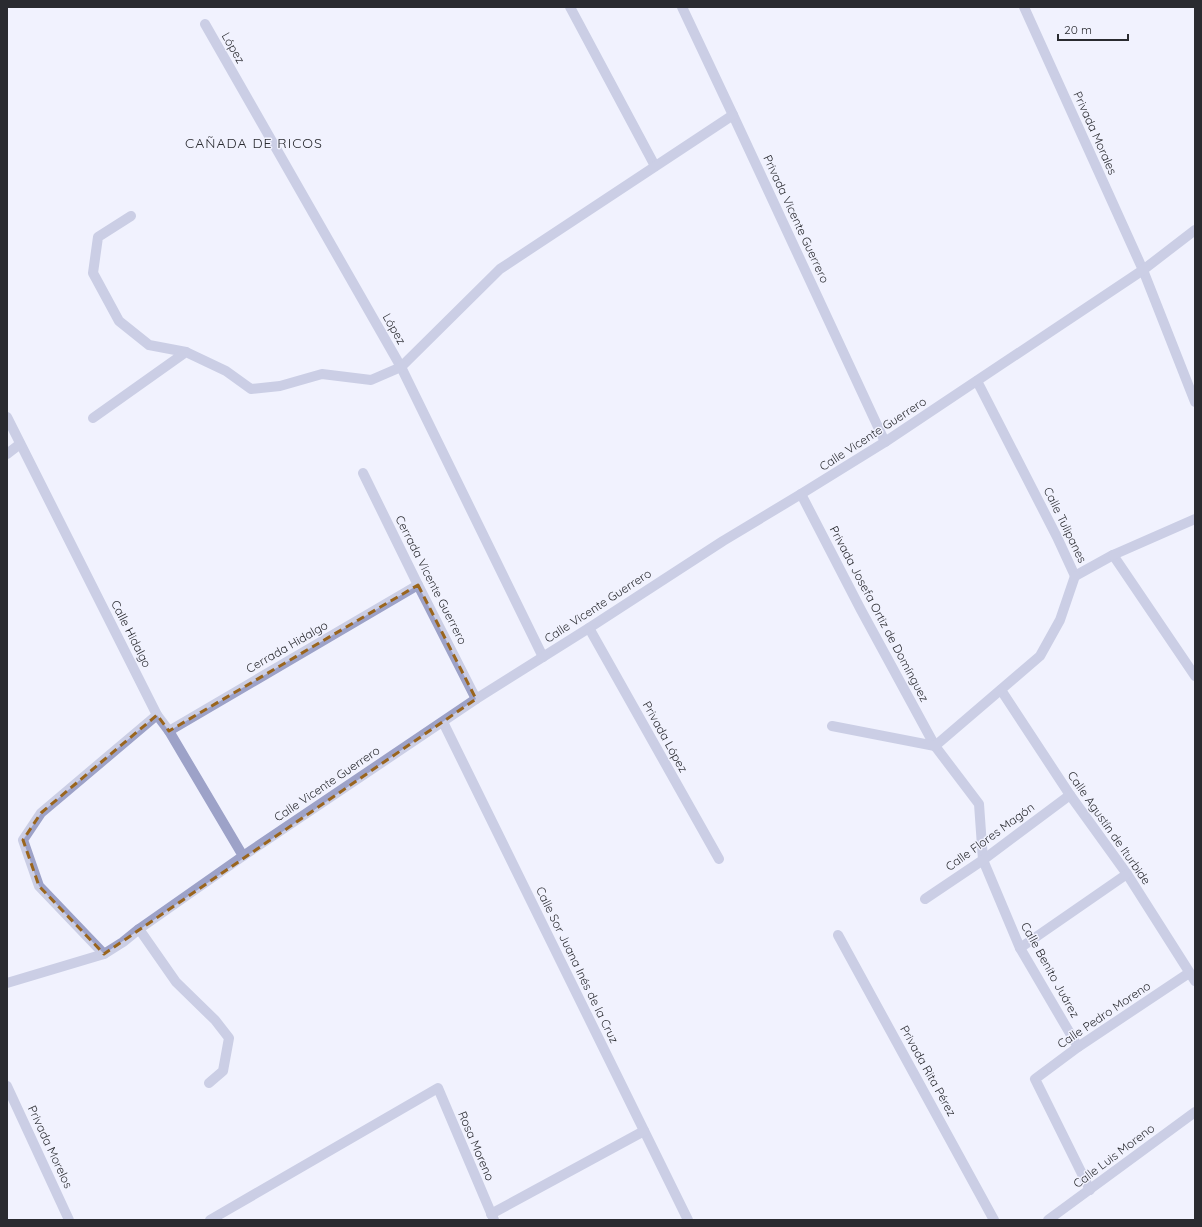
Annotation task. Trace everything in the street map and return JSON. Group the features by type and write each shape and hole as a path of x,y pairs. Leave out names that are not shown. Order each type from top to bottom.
{"street":[{"path":"570,7 655,166"},
{"name":"Privada Vicente Guerrero","path":"682,7 734,115 885,442"},
{"name":"Privada Morales","path":"1024,7 1143,270 1195,402"},
{"name":"López","path":"205,24 401,368 543,657"},
{"path":"130,216 98,237 93,273 119,321 149,345 186,352 226,371 250,389 280,386 322,374 371,380 401,368 500,269 734,115"},
{"name":"Calle Vicente Guerrero","path":"7,983 104,954 123,942 139,929 243,856 476,699 723,541 885,442 977,382 1143,270 1195,230"},
{"path":"93,418 186,352"},
{"name":"Calle Tulipanes","path":"977,382 1058,537 1075,576 1113,555 1195,519"},
{"name":"Calle Hidalgo","path":"7,417 158,715 243,856"},
{"path":"7,454 20,444"},
{"name":"Cerrada Vicente Guerrero","path":"363,473 476,699"},
{"name":"Privada Josefa Ortiz de Domínguez","path":"801,494 861,610 935,746 979,804 983,860"},
{"path":"1113,555 1195,676"},
{"path":"832,726 935,746 1040,656 1060,620 1075,576"},
{"name":"Cerrada Hidalgo","path":"169,731 418,585"},
{"name":"Privada López","path":"589,628 719,859"},
{"name":"Calle Agustín de Iturbide","path":"1001,690 1070,795 1127,874 1192,977"},
{"path":"104,954 39,886 24,840 41,813 158,715"},
{"name":"Calle Sor Juana Inés de la Cruz","path":"443,722 688,1220"},
{"name":"Calle Flores Magón","path":"925,899 983,860 1070,795"},
{"name":"Calle Benito Juárez","path":"983,860 1020,948 1078,1047"},
{"path":"1020,948 1127,874"},
{"path":"139,929 176,982 215,1020 229,1038 222,1071 209,1083"},
{"name":"Privada Rita Pérez","path":"838,936 994,1220"},
{"name":"Calle Pedro Moreno","path":"1090,1190 1035,1079 1078,1047 1192,977"},
{"name":"Privada Morelos","path":"7,1086 69,1220"},
{"name":"Rosa Moreno","path":"210,1220 438,1088 493,1217"},
{"name":"Calle Luis Moreno","path":"1048,1220 1195,1112"},
{"path":"493,1217 644,1131"}],"highlighted area":[{"path":"418,585 476,699 104,954 39,886 23,840 41,813 157,715 169,731"}],"district":[{"name":"CAÑADA DE RICOS","path":"254,143"}]}
